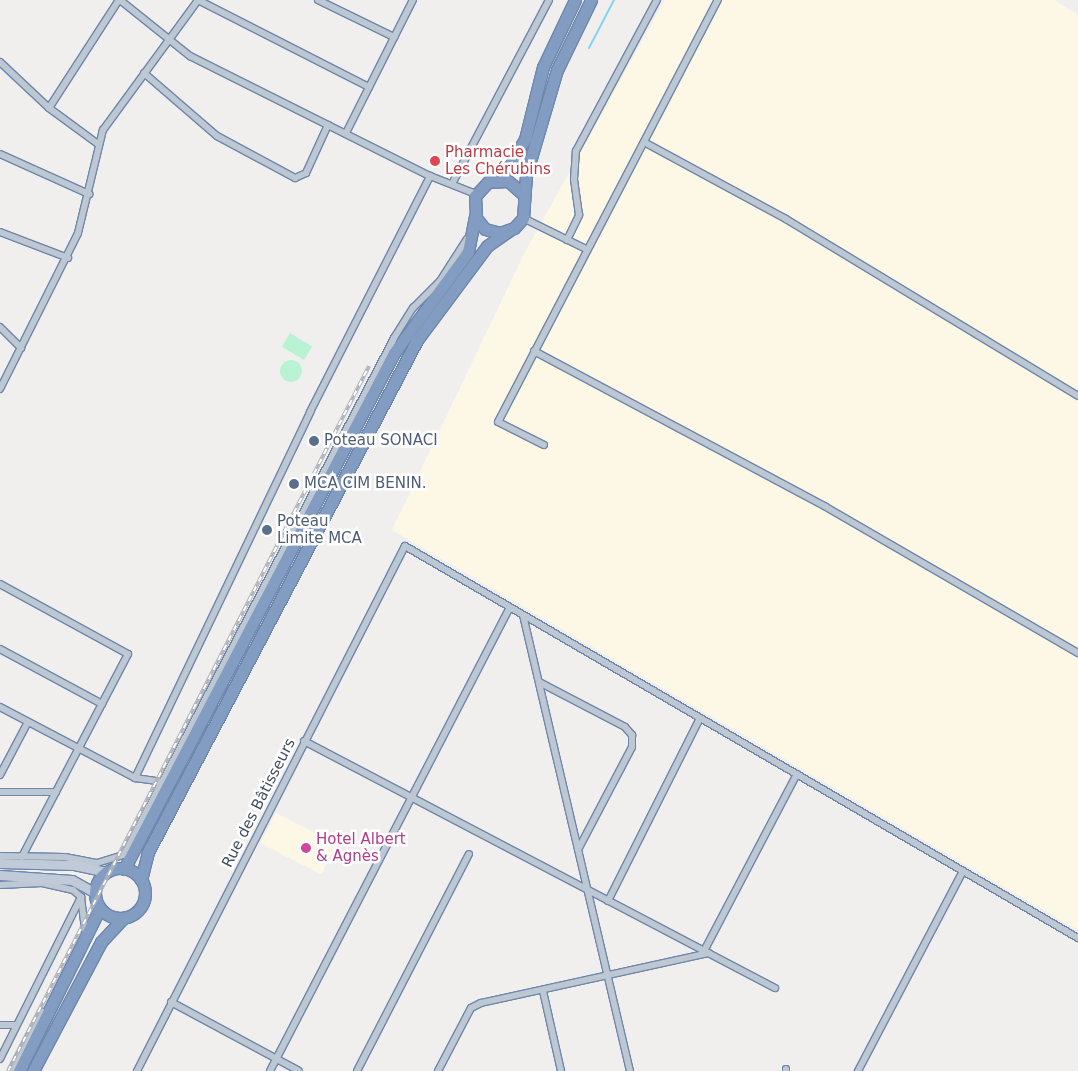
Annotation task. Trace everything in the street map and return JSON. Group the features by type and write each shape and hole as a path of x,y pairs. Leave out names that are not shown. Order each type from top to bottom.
{"highway":[{"path":"501,179 525,139 543,67 575,0"},
{"path":"33,1071 101,942 123,918 134,914 143,901 141,880 148,852 417,340 487,246 523,218 523,194 557,70 591,0"},
{"path":"124,868 394,353 408,328 458,270 475,222 476,194 486,183 501,179 514,184 523,194"},
{"path":"475,222 487,230 510,230"},
{"path":"123,918 108,915 100,908 95,893 107,872 124,868 141,880"},
{"path":"19,1071 100,908"}],"street":[{"path":"48,108 120,0 168,42 430,176 476,194"},
{"path":"0,389 68,258 89,194 98,144 108,121 198,0 369,87"},
{"path":"318,0 394,37"},
{"path":"346,133 413,0"},
{"path":"452,184 549,0"},
{"path":"567,240 578,214 576,151 657,0"},
{"path":"544,445 498,422 718,0"},
{"path":"0,62 48,108 98,144"},
{"path":"144,73 217,136 295,178 306,174 328,125"},
{"path":"644,142 801,227 1078,396"},
{"path":"0,154 89,194"},
{"path":"135,778 310,412 430,176"},
{"path":"523,218 586,250"},
{"path":"0,864 22,859 97,863 117,859 124,854 394,338 413,308 440,281 475,222"},
{"path":"0,232 68,258"},
{"path":"0,327 21,348"},
{"path":"534,351 826,507 1078,653"},
{"name":"Rue des Bâtisseurs","path":"136,1071 405,546 510,607"},
{"path":"0,584 128,654 22,859"},
{"path":"270,1071 510,607 1078,938"},
{"path":"523,615 630,1071"},
{"path":"0,649 102,704"},
{"path":"539,682 625,727 632,735 632,746 578,850"},
{"path":"0,707 135,778 163,782"},
{"path":"608,900 700,718"},
{"path":"0,775 28,722"},
{"path":"304,741 775,988"},
{"path":"438,1071 471,1008 706,952 797,774"},
{"path":"0,792 56,792"},
{"path":"357,1071 469,854"},
{"path":"0,856 107,872"},
{"path":"858,1071 963,871"},
{"path":"0,875 72,880 95,893"},
{"path":"0,885 64,885 81,898 86,928 11,1071"},
{"path":"0,1059 81,898"},
{"path":"543,991 561,1071"},
{"path":"171,1002 299,1071"},
{"path":"0,1025 16,1025"}],"shaded area":[{"path":"665,0 1054,0 1078,15 1078,930 392,530 524,254"},
{"path":"276,813 337,844 321,874 261,843"}],"green space":[{"path":"290,333 312,346 304,360 282,347"},
{"path":"291,360 299,363 302,371 299,379 291,382 283,379 280,371 283,363"}],"waterway":[{"path":"589,48 614,0"}],"railway":[{"path":"8,1071 369,366"}],"place":[{"name":"Pharmacie Les Chérubins","path":"435,161"},
{"name":"Poteau SONACI","path":"314,441"},
{"name":"MCA CIM BENIN.","path":"294,484"},
{"name":"Poteau Limite MCA","path":"267,530"},
{"name":"Hotel Albert & Agnès","path":"306,848"}]}
